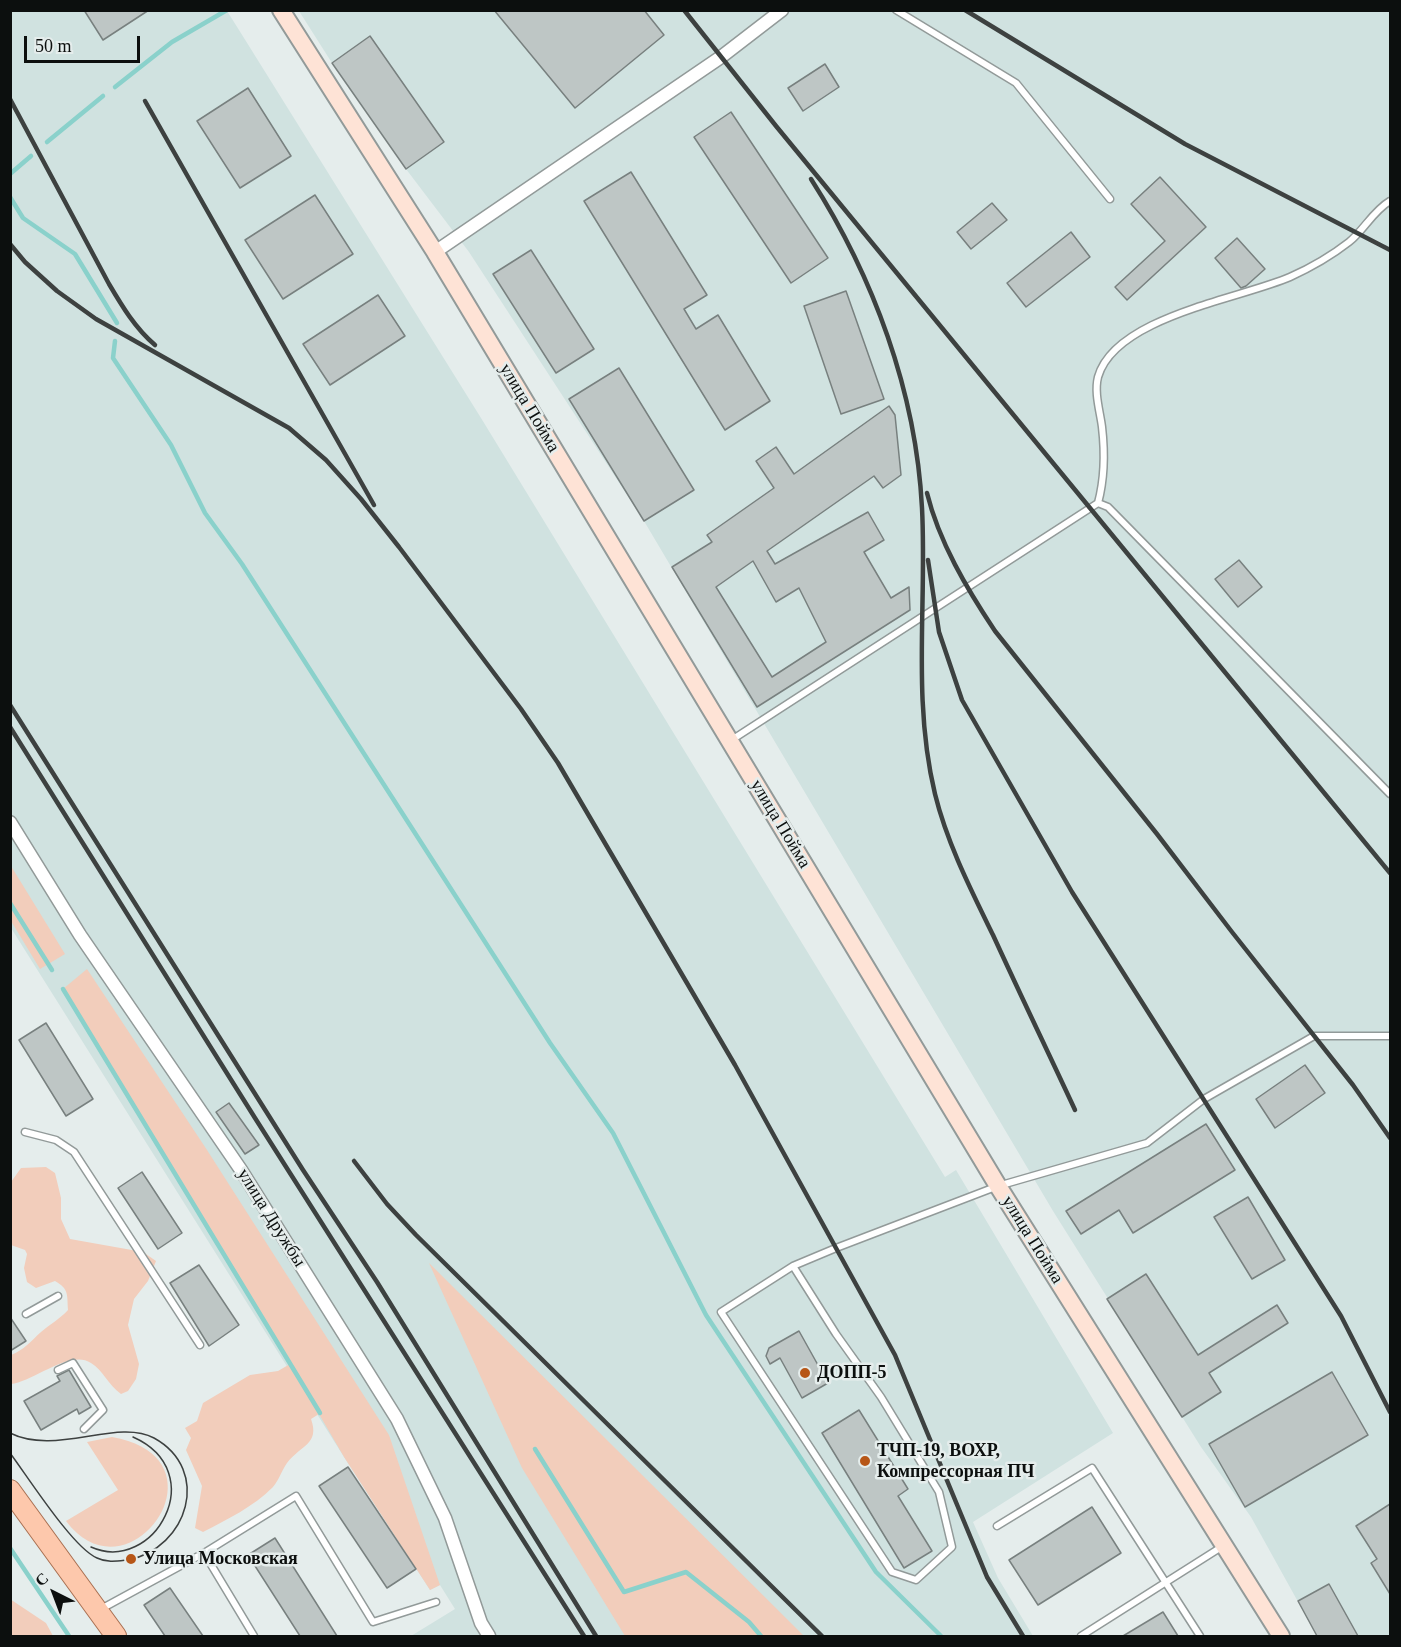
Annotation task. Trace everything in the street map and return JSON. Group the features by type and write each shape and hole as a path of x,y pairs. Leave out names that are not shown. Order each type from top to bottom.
{"main road":[{"name":"улица Пойма","path":"281,10 435,252 998,1186 1281,1636"},
{"path":"10,1490 116,1636"}],"street":[{"path":"435,252 721,57 782,10"},
{"name":"улица Дружбы","path":"10,822 80,935 241,1170 397,1419 446,1518 481,1623 489,1636"}],"lane":[{"path":"896,10 1016,83 1110,199"},
{"path":"729,741 1098,503 1104,480 1104,462 1097,396 1098,378 1105,361 1126,339 1151,325 1289,277 1350,242 1390,201"},
{"path":"1098,503 1108,507 1390,794"},
{"path":"793,1266 836,1334 881,1397 939,1492 952,1546 916,1580 892,1572 721,1312 793,1266 998,1186 1147,1143 1204,1099 1314,1036 1390,1036"},
{"path":"26,1132 56,1140 74,1152 200,1345"},
{"path":"26,1314 58,1296"},
{"path":"58,1370 74,1363 103,1410 84,1429"},
{"path":"997,1526 1092,1468 1200,1636"},
{"path":"98,1610 204,1553 296,1496 373,1622 436,1602"},
{"path":"1081,1636 1223,1545"},
{"path":"204,1553 254,1636"}],"shaded area":[{"path":"11,11 227,11 481,418 945,1177 956,1170 1113,1433 973,1522 998,1578 1033,1636 411,1636 455,1609 440,1585 430,1590 11,928"},
{"path":"299,11 1390,11 1390,1636 1317,1636 1251,1517 1201,1447 1053,1211 644,521 469,252 406,169 332,63"},
{"path":"11,866 65,954 40,969 11,921"},
{"path":"87,969 207,1150 389,1435 440,1585 430,1590 319,1414 311,1419 313,1434 308,1444 292,1457 275,1484 265,1494 240,1512 203,1532 195,1528 202,1486 186,1450 191,1438 185,1428 197,1421 203,1403 250,1375 278,1371 290,1364 63,989"},
{"path":"46,1167 55,1173 61,1198 61,1219 70,1239 143,1252 156,1261 148,1281 134,1299 128,1325 139,1364 136,1379 128,1391 121,1394 95,1366 82,1360 62,1363 11,1384 11,1355 24,1348 68,1310 66,1292 60,1284 55,1281 36,1288 27,1282 24,1268 27,1254 25,1250 11,1245 11,1182 21,1168"},
{"path":"429,1263 804,1636 625,1636 522,1468"},
{"path":"112,1437 147,1450 165,1471 167,1495 158,1518 140,1537 117,1546 91,1542 66,1521 118,1490 87,1442"},
{"path":"10,1599 46,1623 53,1636 11,1636"}],"building":[{"path":"84,10 149,10 103,40"},
{"path":"494,10 644,10 664,35 575,108"},
{"path":"370,36 444,142 406,169 332,63"},
{"path":"825,64 839,87 803,111 788,88"},
{"path":"248,88 291,156 240,188 197,121"},
{"path":"731,112 828,258 791,283 694,137"},
{"path":"631,172 707,295 684,309 696,329 718,315 770,401 725,430 584,201"},
{"path":"1160,177 1206,227 1127,300 1115,287 1165,241 1131,204"},
{"path":"315,195 353,254 283,299 245,240"},
{"path":"992,203 1007,220 971,249 957,232"},
{"path":"1071,232 1090,257 1026,307 1007,283"},
{"path":"1237,238 1265,269 1241,288 1215,258"},
{"path":"531,250 594,349 556,373 493,274"},
{"path":"846,291 884,399 841,414 804,306"},
{"path":"378,295 405,336 330,385 303,344"},
{"path":"619,368 694,490 644,521 569,399"},
{"path":"889,406 895,415 901,475 883,488 874,476 767,551 775,564 868,512 884,540 864,552 891,598 909,587 910,610 757,707 672,567 712,542 707,535 774,488 756,461 776,447 794,474","holes":["753,561 776,602 799,588 826,642 772,677 716,587"]},
{"path":"1239,560 1262,587 1238,607 1215,579"},
{"path":"46,1023 93,1099 66,1116 19,1040"},
{"path":"1305,1065 1325,1093 1275,1128 1256,1099"},
{"path":"229,1103 259,1145 245,1154 216,1112"},
{"path":"1206,1124 1235,1170 1133,1233 1119,1210 1081,1234 1066,1211"},
{"path":"142,1172 182,1233 158,1249 118,1188"},
{"path":"1248,1197 1285,1260 1252,1279 1214,1217"},
{"path":"199,1265 239,1325 209,1346 170,1283"},
{"path":"1146,1274 1198,1355 1277,1305 1288,1323 1209,1373 1221,1392 1182,1417 1107,1299"},
{"path":"10,1317 26,1341 10,1351"},
{"name":"ДОПП-5","path":"799,1331 828,1383 802,1398 780,1358 770,1364 766,1356 769,1348"},
{"path":"69,1370 91,1407 79,1414 77,1409 41,1430 24,1401 60,1381 57,1376"},
{"path":"1332,1372 1368,1435 1245,1507 1209,1444"},
{"name":"ТЧП-19, ВОХР, Компрессорная ПЧ","path":"859,1410 908,1489 898,1496 932,1551 904,1568 822,1433"},
{"path":"348,1467 416,1569 387,1588 319,1486"},
{"path":"1390,1504 1390,1594 1371,1563 1377,1559 1356,1526"},
{"path":"1092,1507 1121,1553 1038,1605 1009,1560"},
{"path":"275,1538 337,1636 300,1636 248,1555"},
{"path":"1329,1584 1358,1636 1317,1636 1298,1601"},
{"path":"170,1588 203,1636 165,1636 144,1605"},
{"path":"1163,1612 1178,1636 1123,1636"}],"waterway":[{"path":"115,87 172,42 227,10"},
{"path":"47,142 103,96"},
{"path":"10,174 31,156"},
{"path":"10,197 23,218 75,254 117,323"},
{"path":"115,341 113,358 171,445 205,513 242,564 550,1043 613,1133 706,1315 876,1572 941,1636"},
{"path":"10,903 52,970"},
{"path":"63,989 320,1413"},
{"path":"535,1449 624,1592 686,1572 749,1622 761,1636"},
{"path":"10,1548 69,1636"}],"tram line":[{"path":"10,1433 28,1439 47,1441 122,1432 139,1433 154,1438 172,1452 183,1469 187,1488 185,1506 178,1525 166,1540 149,1553 128,1560 101,1560 87,1552 64,1527 10,1453"},
{"path":"91,1547 114,1552 135,1547 153,1534 165,1516 171,1495 169,1473 156,1453 133,1437"}],"railway":[{"path":"684,10 776,126 1390,873"},
{"path":"965,10 1185,144 1390,250"},
{"path":"10,99 109,284 135,324 155,345"},
{"path":"145,101 374,505"},
{"path":"811,179 854,255 872,295 888,336 911,421 922,508 924,723 928,758 940,812 968,884 1075,1110"},
{"path":"10,244 25,262 57,291 96,319 289,428 326,460 399,547 521,709 558,763 735,1065 895,1355 987,1577 1023,1636"},
{"path":"927,493 946,547 974,599 995,631 1353,1085 1390,1138"},
{"path":"928,560 939,632 962,700 1072,892 1341,1316 1390,1412"},
{"path":"10,705 303,1170 377,1282 596,1636"},
{"path":"10,727 584,1636"},
{"path":"354,1161 387,1204 416,1235 822,1636"}],"place":[{"name":"ДОПП-5","path":"805,1373"},
{"name":"ТЧП-19, ВОХР, Компрессорная ПЧ","path":"865,1461"},
{"name":"Улица Московская","path":"131,1559"}]}
